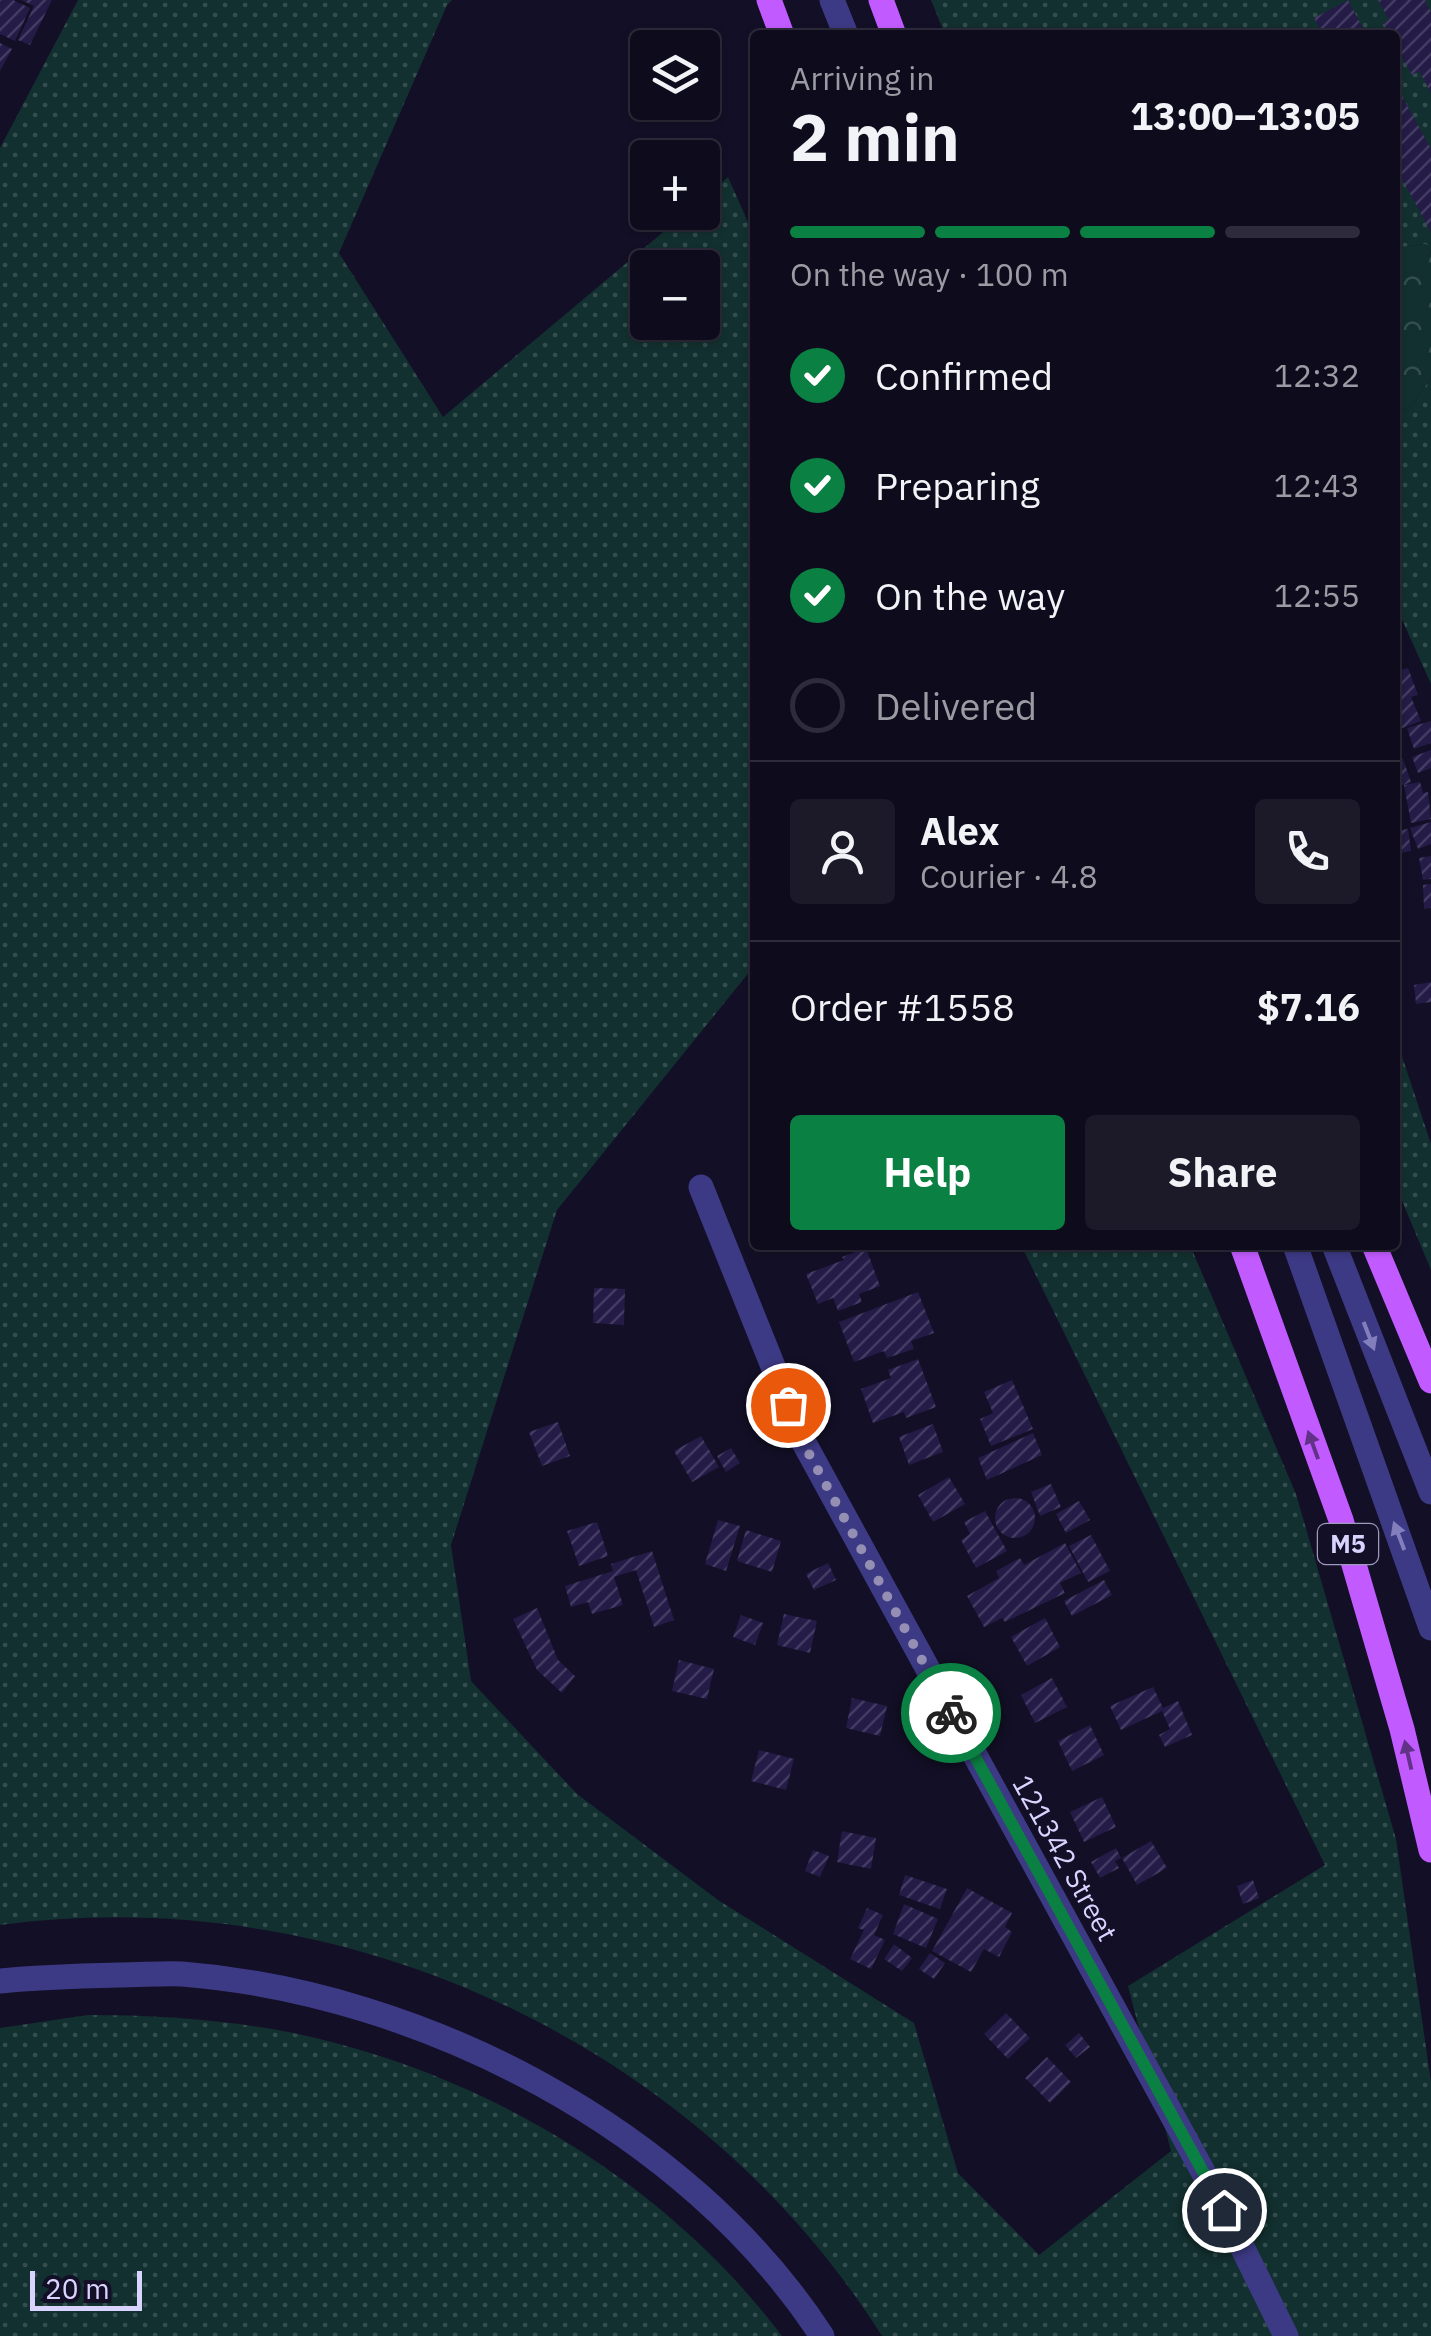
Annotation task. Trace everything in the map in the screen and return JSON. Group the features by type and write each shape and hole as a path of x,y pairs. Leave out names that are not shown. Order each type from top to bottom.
{"main road":[{"path":"768,0 780,30"},
{"path":"880,0 892,30"},
{"name":"M5","path":"1244,1250 1341,1520 1402,1729 1431,1850"},
{"path":"1376,1250 1431,1380"}],"street":[{"path":"832,0 844,30"},
{"name":"121342 Street","path":"701,1187 802,1441 1224,2210 1286,2336"},
{"path":"1297,1250 1431,1628"},
{"path":"1336,1250 1431,1492"},
{"path":"0,1981 181,1974 323,1996 449,2037 544,2085 650,2155 733,2229 806,2312 822,2336"}],"green space":[{"path":"78,0 452,0 339,253 443,417 630,260 630,340 720,340 720,250 642,250 666,230 720,230 720,184 728,177 750,227 750,971 557,1210 451,1545 471,1681 577,1794 718,1900 914,2023 958,2173 1039,2255 1171,2151 1128,1986 1325,1865 1023,1250 1192,1250 1296,1494 1396,1839 1431,2082 1431,2336 882,2336 805,2232 715,2142 612,2065 501,2003 381,1958 257,1929 129,1917 0,1925 0,148"},
{"path":"931,0 1431,0 1431,253 1426,244 1400,247 1400,30 943,30"},
{"path":"1426,244 1431,253 1431,378 1409,409 1400,410 1400,247"},
{"path":"1431,378 1431,684 1400,615 1400,410 1409,409"},
{"path":"1400,1050 1431,1144 1431,1270 1400,1196"},
{"path":"88,2015 183,2018 278,2030 351,2047 423,2071 492,2101 558,2137 621,2179 680,2226 734,2279 782,2336 0,2336 0,2028"}],"building":[{"path":"0,0 13,0 30,8 15,41 0,34"},
{"path":"21,0 52,0 30,45 18,40 34,6"},
{"path":"1348,0 1364,30 1321,30 1314,18"},
{"path":"1378,0 1425,0 1431,12 1431,93 1419,71 1412,75 1400,53 1400,30 1387,30 1383,23 1389,20"},
{"path":"0,43 12,49 0,71"},
{"path":"1400,92 1431,149 1431,232 1400,175"},
{"path":"1408,668 1418,695 1411,697 1421,721 1400,729 1400,670"},
{"path":"1431,721 1431,743 1414,749 1407,728"},
{"path":"1431,750 1431,768 1418,773 1412,757"},
{"path":"1403,759 1411,782 1400,786"},
{"path":"1420,782 1423,793 1428,792 1431,819 1411,823 1404,785"},
{"path":"1431,822 1431,844 1418,849 1410,828"},
{"path":"1408,829 1411,851 1400,853 1400,830"},
{"path":"1431,856 1431,879 1423,880 1419,858"},
{"path":"1431,884 1431,908 1424,909 1423,885"},
{"path":"1431,982 1431,1002 1416,1004 1414,985"},
{"path":"867,1250 880,1286 859,1294 862,1302 838,1311 833,1298 818,1304 806,1274 844,1260 842,1257"},
{"path":"594,1288 625,1289 624,1325 593,1323"},
{"path":"918,1292 934,1333 911,1341 914,1349 887,1358 884,1351 854,1362 839,1322"},
{"path":"918,1359 936,1407 906,1418 904,1412 873,1423 861,1389 891,1378 888,1370"},
{"path":"1012,1380 1033,1429 991,1446 980,1419 993,1413 984,1392"},
{"path":"558,1422 570,1456 542,1466 529,1432"},
{"path":"933,1424 943,1452 909,1465 899,1437"},
{"path":"1033,1433 1042,1455 987,1480 978,1458"},
{"path":"701,1436 719,1467 692,1482 674,1451"},
{"path":"731,1448 740,1463 726,1472 717,1456"},
{"path":"949,1477 965,1504 933,1522 918,1495"},
{"path":"1051,1484 1061,1507 1040,1516 1031,1492"},
{"path":"1015,1498 1029,1504 1035,1518 1029,1532 1015,1538 1001,1532 995,1518 1001,1504"},
{"path":"1079,1501 1090,1520 1066,1533 1056,1514"},
{"path":"985,1511 1007,1551 976,1568 961,1540 970,1534 964,1522"},
{"path":"718,1520 740,1526 726,1571 705,1564"},
{"path":"597,1522 608,1556 579,1566 567,1531"},
{"path":"746,1530 781,1541 772,1572 737,1561"},
{"path":"1091,1535 1110,1571 1088,1582 1069,1546"},
{"path":"1065,1543 1081,1573 1060,1583 1065,1593 1005,1622 1002,1618 984,1627 967,1596 999,1578 996,1571 1020,1558 1024,1565"},
{"path":"652,1551 674,1620 654,1627 636,1570 614,1577 623,1605 592,1614 588,1602 571,1607 565,1586 613,1571 611,1564"},
{"path":"828,1563 836,1580 814,1590 806,1574"},
{"path":"1104,1580 1112,1595 1072,1616 1064,1601"},
{"path":"537,1608 558,1660 575,1676 562,1693 537,1670 513,1619"},
{"path":"784,1614 817,1621 810,1653 777,1645"},
{"path":"741,1615 763,1623 755,1645 733,1637"},
{"path":"1045,1618 1060,1647 1027,1666 1011,1637"},
{"path":"679,1660 714,1669 707,1699 672,1691"},
{"path":"1052,1678 1067,1707 1035,1723 1021,1695"},
{"path":"1153,1687 1163,1708 1178,1701 1192,1735 1165,1747 1159,1735 1170,1729 1162,1711 1121,1730 1110,1706"},
{"path":"852,1698 887,1706 880,1736 846,1728"},
{"path":"1090,1725 1104,1755 1072,1771 1058,1741"},
{"path":"759,1750 794,1759 786,1790 751,1781"},
{"path":"1102,1797 1116,1827 1084,1842 1070,1812"},
{"path":"842,1831 876,1838 871,1869 837,1862"},
{"path":"1151,1841 1167,1868 1137,1885 1122,1858"},
{"path":"1116,1848 1121,1858 1115,1861 1119,1868 1100,1878 1091,1862"},
{"path":"813,1850 829,1856 820,1877 805,1871"},
{"path":"905,1875 947,1889 940,1909 899,1895"},
{"path":"1253,1880 1259,1898 1243,1904 1237,1886"},
{"path":"967,1888 1012,1913 1005,1927 1012,1932 999,1957 984,1949 971,1972 932,1951"},
{"path":"904,1904 938,1919 926,1948 893,1934"},
{"path":"867,1908 883,1915 874,1935 885,1940 871,1969 850,1959 864,1930 858,1928"},
{"path":"894,1944 912,1958 902,1971 884,1959"},
{"path":"930,1953 945,1963 934,1979 919,1969"},
{"path":"1006,2013 1030,2038 1008,2059 984,2034"},
{"path":"1079,2033 1090,2047 1076,2058 1065,2045"},
{"path":"1047,2057 1071,2082 1050,2103 1025,2078"}],"way so far":[{"path":"788,1405 802,1441 951,1713"}],"route":[{"path":"951,1713 1224,2210"}]}
